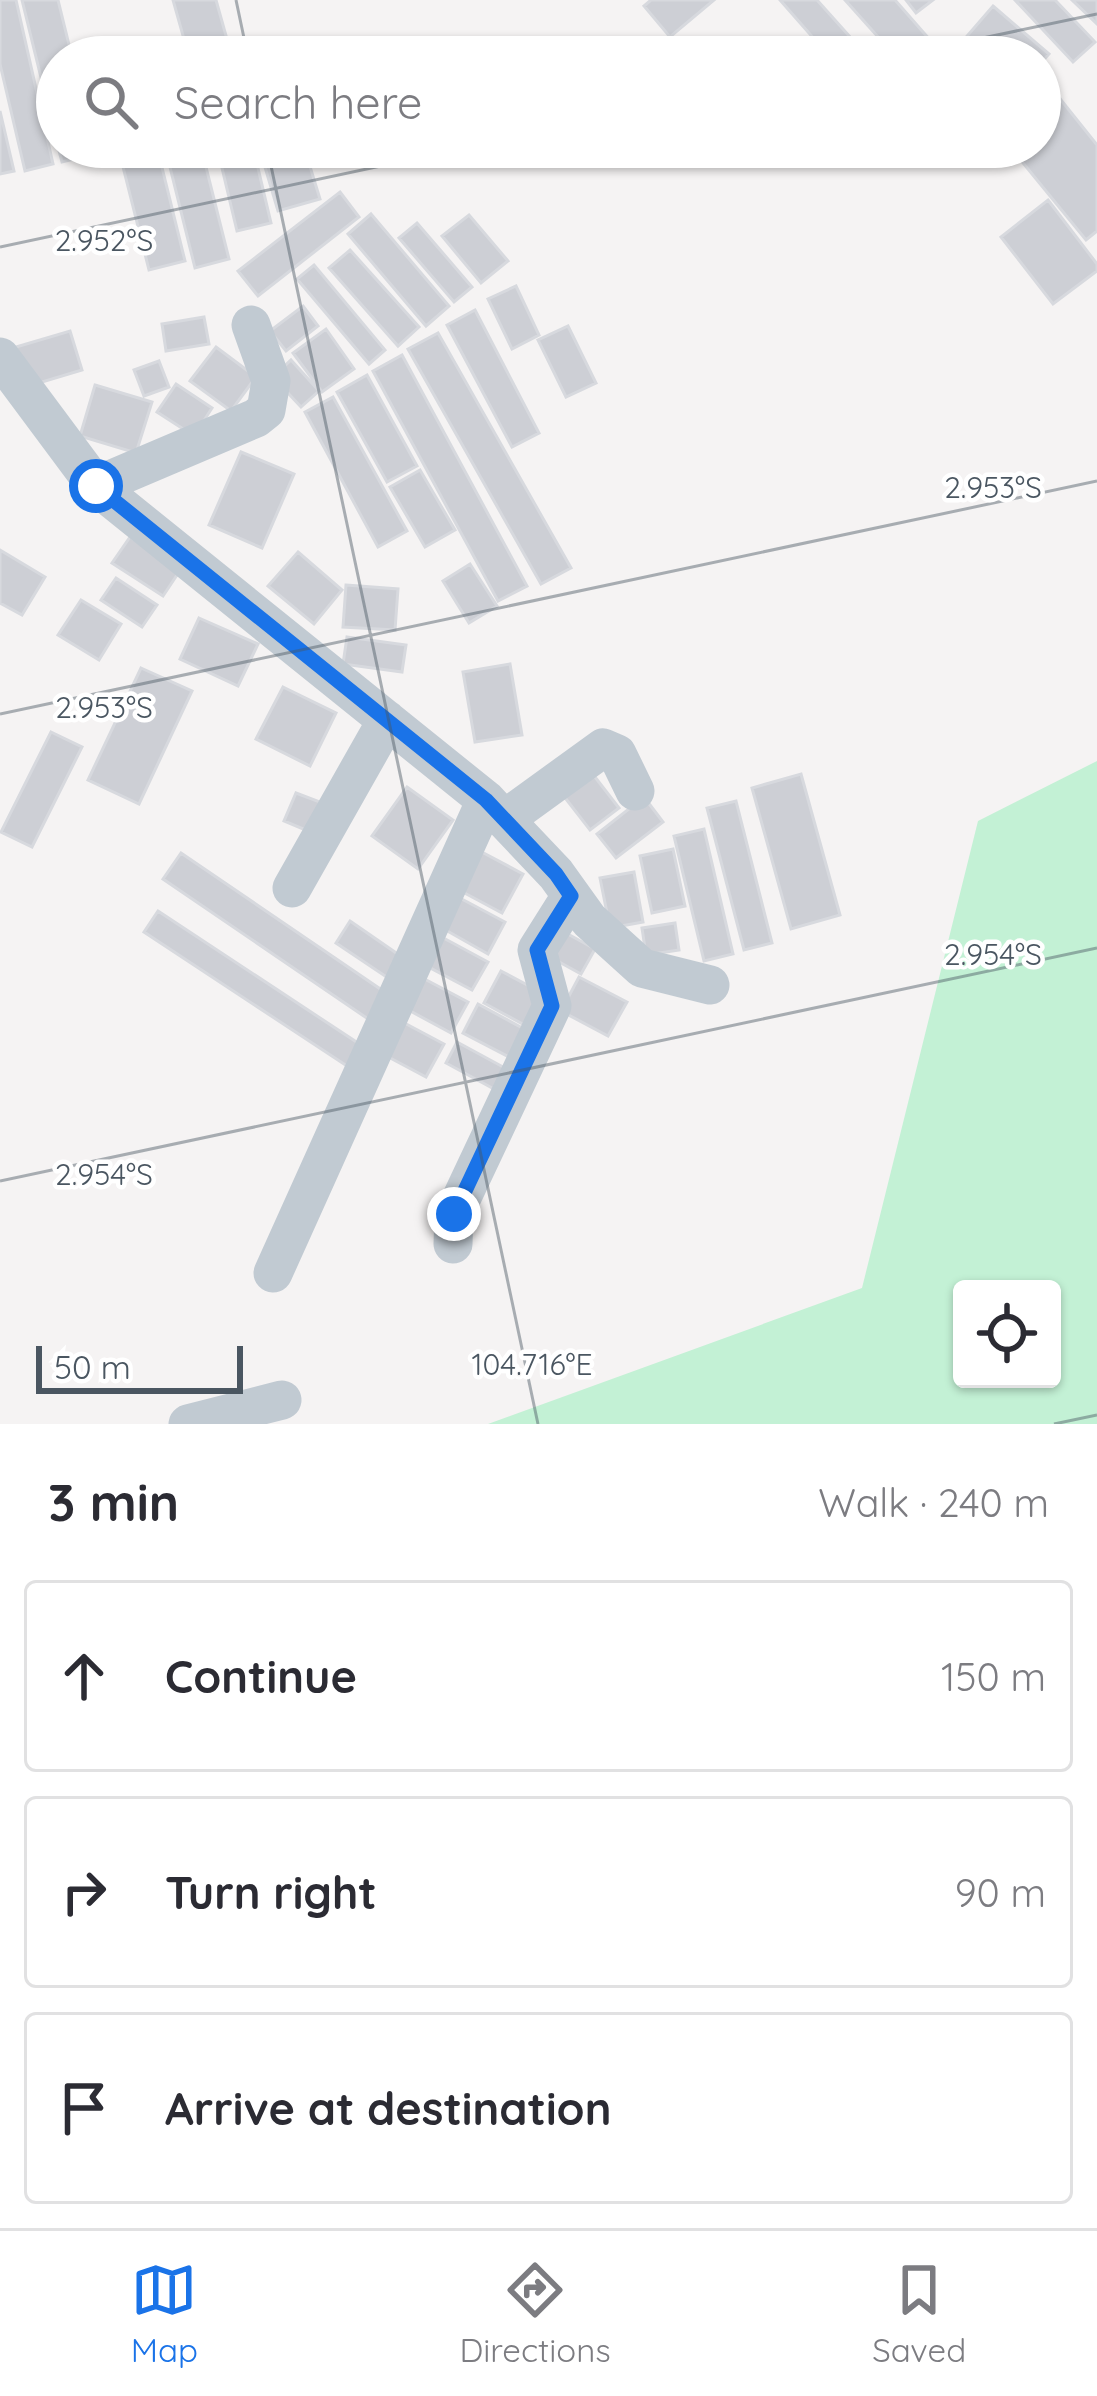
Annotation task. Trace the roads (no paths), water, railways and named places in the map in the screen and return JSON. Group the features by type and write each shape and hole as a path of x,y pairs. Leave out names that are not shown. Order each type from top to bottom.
{"street":[{"path":"96,486 266,410 271,381 251,325"},
{"path":"2,365 96,486 495,810 556,874 589,920 643,968 710,985"},
{"path":"292,888 387,720"},
{"path":"273,1273 495,810 603,748 617,754 635,790"},
{"path":"453,1244 454,1214 552,1006 537,950 571,896"},
{"path":"188,1424 282,1400"}]}
